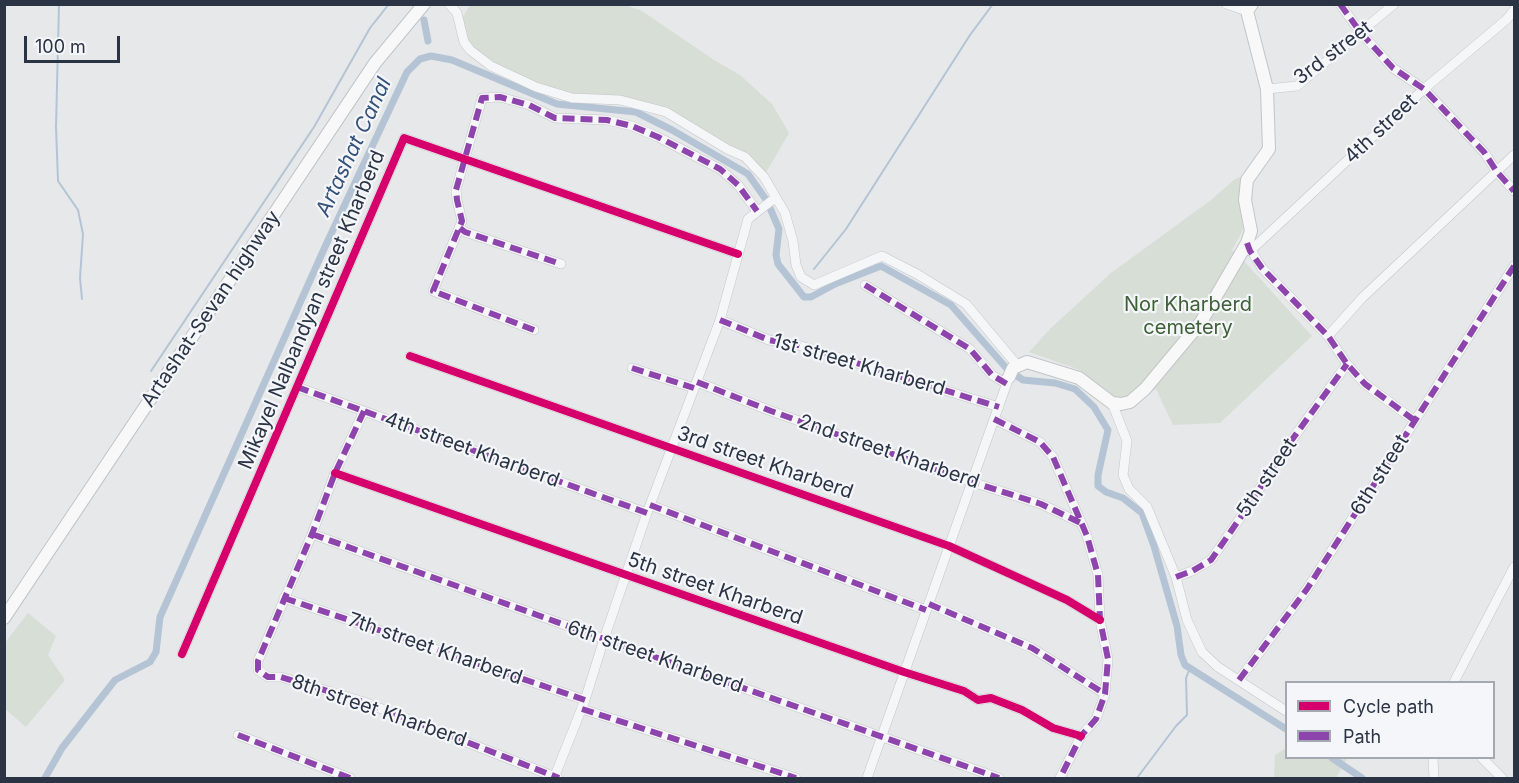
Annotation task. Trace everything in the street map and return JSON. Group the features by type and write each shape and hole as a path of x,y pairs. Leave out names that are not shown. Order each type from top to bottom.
{"main road":[{"name":"Artashat-Sevan highway","path":"4,618 370,71 395,37 424,4"},
{"path":"1011,374 1027,362 1079,378 1112,403 1130,402 1145,389 1201,322 1249,247 1251,231 1245,200 1247,180 1269,148 1267,89 1249,8"}],"street":[{"path":"449,4 457,13 464,42 470,50 491,66 536,87 572,98 620,100 666,112 727,149 745,157 764,177 785,213 793,240 795,265 801,277 814,285 882,256 966,304 1011,374"},
{"path":"1226,4 1249,8"},
{"path":"1340,4 1361,33 1393,68 1424,89 1484,152 1497,172 1515,191"},
{"name":"3rd street","path":"1267,89 1297,86 1394,4"},
{"name":"4th street","path":"1249,247 1515,10"},
{"path":"534,330 433,291 462,221 456,190 482,98 500,97 530,105 555,118 607,120 632,126 720,170 738,185 757,211"},
{"name":"Mikayel Nalbandyan street Kharberd","path":"182,654 404,138 738,254"},
{"path":"1328,336 1362,298 1515,155"},
{"path":"556,778 584,704 648,509 720,320 748,219 775,198"},
{"path":"460,228 465,232 561,264"},
{"path":"1249,247 1262,268 1328,336 1347,364 1365,384 1414,420"},
{"name":"6th street","path":"1239,680 1307,589 1414,420 1468,342 1488,304 1515,266"},
{"path":"865,285 970,349 992,375 1011,374"},
{"name":"1st street Kharberd","path":"720,320 769,340 798,345 999,406"},
{"name":"3rd street Kharberd","path":"410,356 949,546 1067,600 1100,620"},
{"name":"5th street","path":"1176,577 1211,560 1286,448 1347,364"},
{"name":"2nd street Kharberd","path":"632,368 695,385 1041,504 1081,523"},
{"path":"867,778 1011,374"},
{"name":"4th street Kharberd","path":"297,387 928,607 1032,648 1104,694"},
{"path":"1112,403 1127,441 1123,475 1129,489 1147,507 1176,577 1187,620 1202,652 1218,667 1285,710"},
{"name":"8th street Kharberd","path":"364,411 335,473 312,534 258,661 258,670 268,677 281,677 364,702 556,778"},
{"path":"994,419 1040,442 1053,457 1087,536 1098,575 1100,620 1108,659 1104,694 1096,719 1081,735 1060,778"},
{"name":"5th street Kharberd","path":"335,473 964,691 978,700 990,698 1022,710 1053,728 1081,735"},
{"name":"6th street Kharberd","path":"312,534 999,778"},
{"path":"1455,681 1515,567"},
{"name":"7th street Kharberd","path":"284,598 796,778"},
{"path":"238,735 350,778"},
{"path":"1434,759 1434,778"},
{"path":"1483,759 1502,778"}],"green space":[{"path":"622,4 642,11 740,75 772,104 789,133 765,174 678,117 623,98 573,100 507,71 467,45 461,20 470,5"},
{"name":"Nor Kharberd cemetery","path":"1245,175 1239,201 1247,223 1232,250 1312,336 1220,423 1173,425 1156,389 1121,404 1080,370 1029,352 1051,328 1111,273 1211,200 1235,179"},
{"path":"28,613 56,636 48,655 65,680 26,727 5,709 4,644"},
{"path":"1285,749 1285,759 1347,759 1336,778 1274,778 1275,755"}],"waterway":[{"path":"59,4 56,127 58,181 78,210 83,234 80,278 82,299"},
{"path":"151,371 314,127 370,28 389,4"},
{"path":"814,269 846,229 970,35 993,4"},
{"path":"424,20 428,41"},
{"name":"Artashat Canal","path":"45,778 62,748 115,680 150,662 156,652 160,617 324,249 407,72 420,59 431,56 452,60 557,104 636,112 672,130 748,174 767,201 779,229 776,255 778,264 804,297 811,297 835,284 881,266 951,305 1008,370 1023,380 1055,383 1075,389 1094,407 1108,430 1098,475 1098,486 1106,492 1123,498 1142,513 1177,626 1181,655 1185,665 1285,728"},
{"path":"1137,778 1187,715 1186,678 1190,668"},
{"name":"Artashat Canal","path":"1334,759 1362,778"}],"marked path":[{"path":"1340,4 1361,33 1393,68 1424,89 1484,152 1497,172 1514,191"},
{"path":"534,330 433,291 462,221 456,190 482,98 500,97 529,105 555,118 607,120 632,126 720,169 738,185 757,211"},
{"path":"460,228 465,232 561,264"},
{"path":"1247,243 1262,268 1328,336 1347,364 1365,384 1414,420"},
{"path":"1239,680 1307,589 1514,266"},
{"path":"865,285 970,349 992,375 1007,384"},
{"path":"720,320 769,340 798,345 999,407"},
{"path":"1176,577 1211,560 1286,448 1347,364"},
{"path":"632,368 694,388"},
{"path":"697,382 771,411 1041,504 1081,523"},
{"path":"297,387 647,513"},
{"path":"364,411 335,473 312,534 258,661 258,670 268,677 281,677 364,702 559,778"},
{"path":"994,419 1040,442 1053,457 1087,536 1098,575 1100,620 1108,659 1105,694 1096,719 1081,736 1060,778"},
{"path":"650,505 926,610"},
{"path":"312,534 999,778"},
{"path":"284,598 585,700"},
{"path":"929,604 1032,648 1105,694"},
{"path":"582,709 796,778"},
{"path":"238,735 350,778"}],"cycle path":[{"path":"182,654 404,138 738,254"},
{"path":"410,356 949,546 1067,600 1100,620"},
{"path":"335,473 964,691 978,700 991,698 1022,710 1053,728 1081,736"}]}
